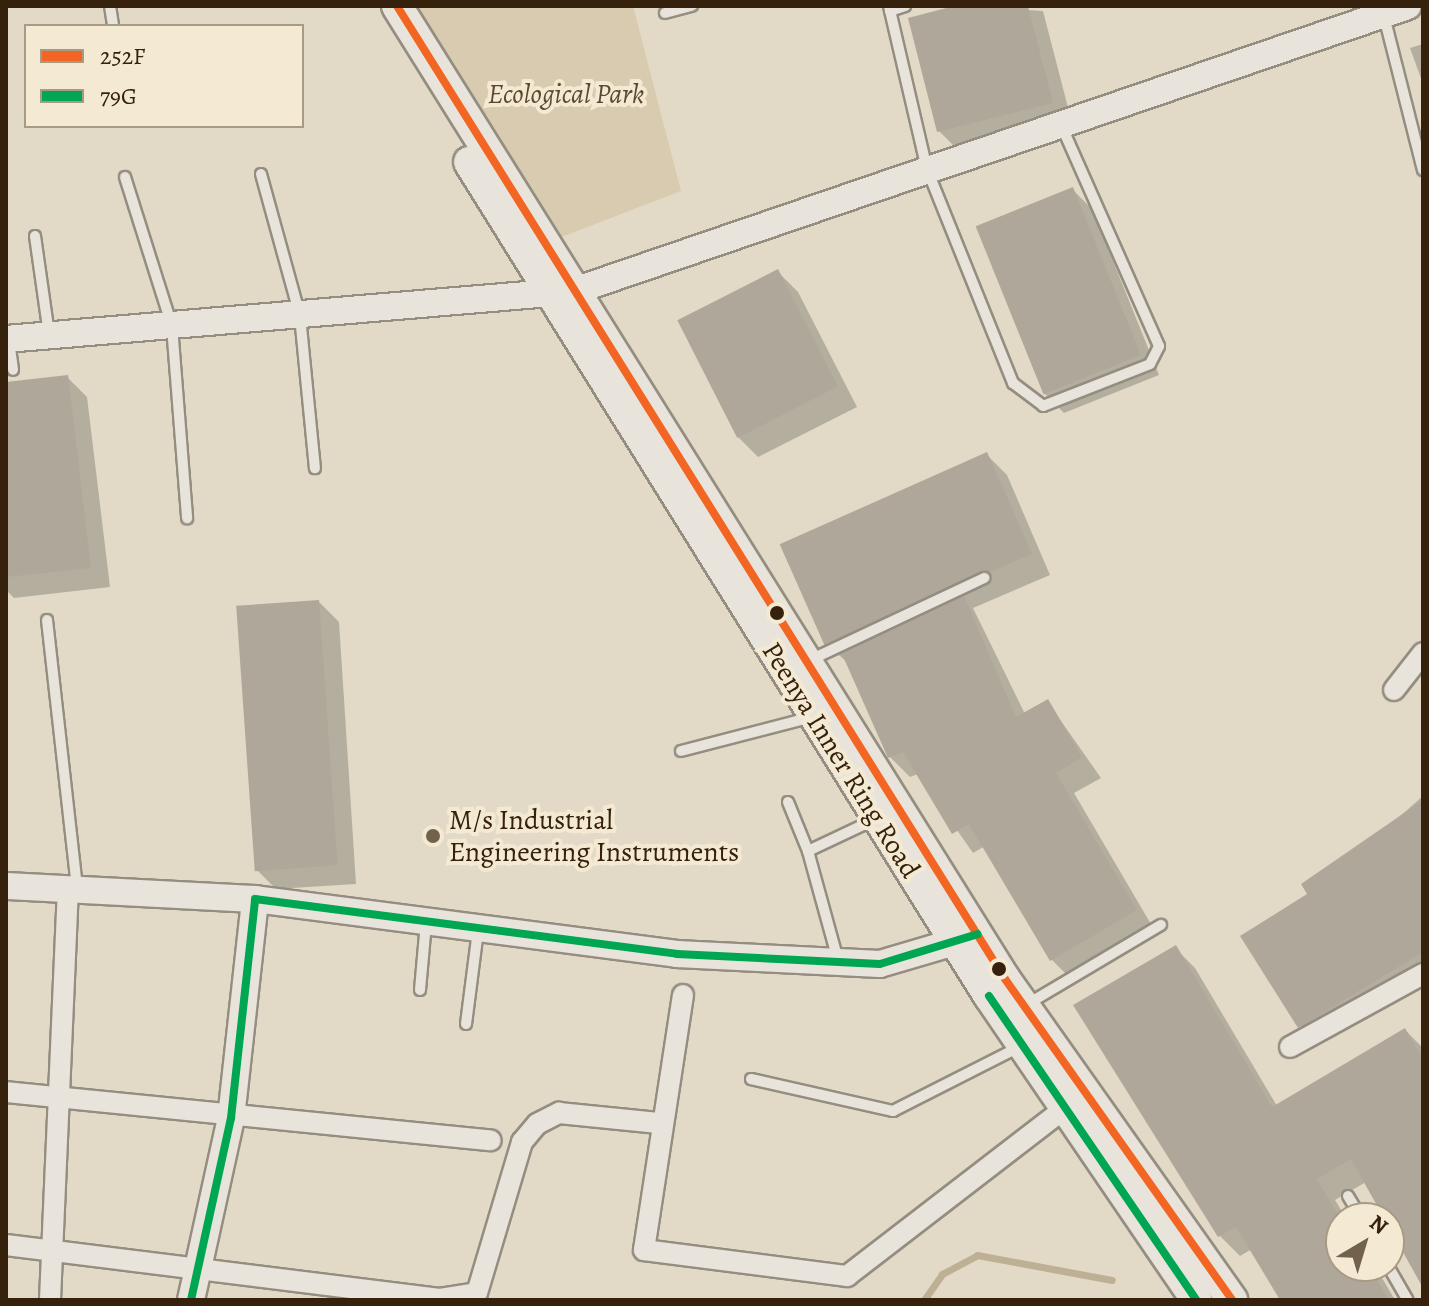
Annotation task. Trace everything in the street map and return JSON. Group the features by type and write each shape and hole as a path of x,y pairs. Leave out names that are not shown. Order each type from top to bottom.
{"main road":[{"name":"Peenya Inner Ring Road","path":"375,6 806,662 968,940 1022,1045 1196,1300"},
{"name":"Peenya Inner Ring Road","path":"397,6 562,293 878,818 968,940 1025,1006 1232,1300"}],"street":[{"path":"7,339 562,293 1391,9"},
{"path":"1394,690 1423,653"},
{"path":"6,886 255,899 677,954 880,964 968,940"},
{"path":"50,1300 64,1095 73,889"},
{"path":"191,1300 231,1118 255,899"},
{"path":"1290,1047 1423,974"},
{"path":"683,995 659,1123 644,1250 847,1276 1065,1108"},
{"path":"6,1092 64,1095 231,1118 491,1140"},
{"path":"6,1245 197,1265 440,1299 477,1293 522,1142 537,1124 559,1113 659,1123"}],"lane":[{"path":"665,13 692,6"},
{"path":"905,6 889,8 927,169 1013,383 1043,406 1085,394 1150,364 1159,346 1060,123"},
{"path":"1391,9 1423,170"},
{"path":"261,174 300,316 315,468"},
{"path":"125,177 172,326 187,518"},
{"path":"35,236 50,336"},
{"path":"7,339 13,370"},
{"path":"806,662 984,578"},
{"path":"47,620 73,889"},
{"path":"681,751 814,716"},
{"path":"788,802 808,851 839,962"},
{"path":"808,851 878,818"},
{"path":"420,990 426,921"},
{"path":"1025,1006 1161,925"},
{"path":"466,1024 479,928"},
{"path":"751,1079 893,1111 1022,1045"},
{"path":"1348,1196 1352,1202"},
{"path":"1397,1282 1408,1300"}],"green space":[{"name":"Ecological Park","path":"417,6 633,6 681,191 551,241"}],"building":[{"path":"954,6 1028,6 1053,103 937,132 908,18"},
{"path":"1073,187 1141,355 1043,394 976,226"},
{"path":"778,269 838,387 737,438 677,320"},
{"path":"68,375 91,568 6,577 6,382"},
{"path":"987,452 1032,553 825,646 780,544"},
{"path":"964,596 1016,717 1048,699 1082,757 1056,773 1137,910 1050,961 969,824 952,834 903,752 888,758 842,654"},
{"path":"319,600 338,865 255,871 236,606"},
{"path":"1423,800 1423,952 1298,1028 1240,936 1307,894 1301,884"},
{"path":"1176,945 1272,1107 1405,1028 1423,1059 1423,1288 1405,1256 1405,1202 1375,1202 1351,1159 1317,1179 1330,1202 1325,1202 1325,1282 1378,1282 1389,1300 1280,1300 1236,1227 1218,1237 1073,1005"}],"waterway":[{"path":"924,1300 942,1274 977,1255 1112,1280"}],"transit line":[{"name":"252F","path":"397,6 1005,979 1232,1300"},
{"name":"79G","path":"191,1300 231,1118 255,899 677,954 880,964 978,934"},
{"name":"79G","path":"989,996 1196,1300"}],"place":[{"name":"M/s Industrial Engineering Instruments","path":"433,836"}]}
